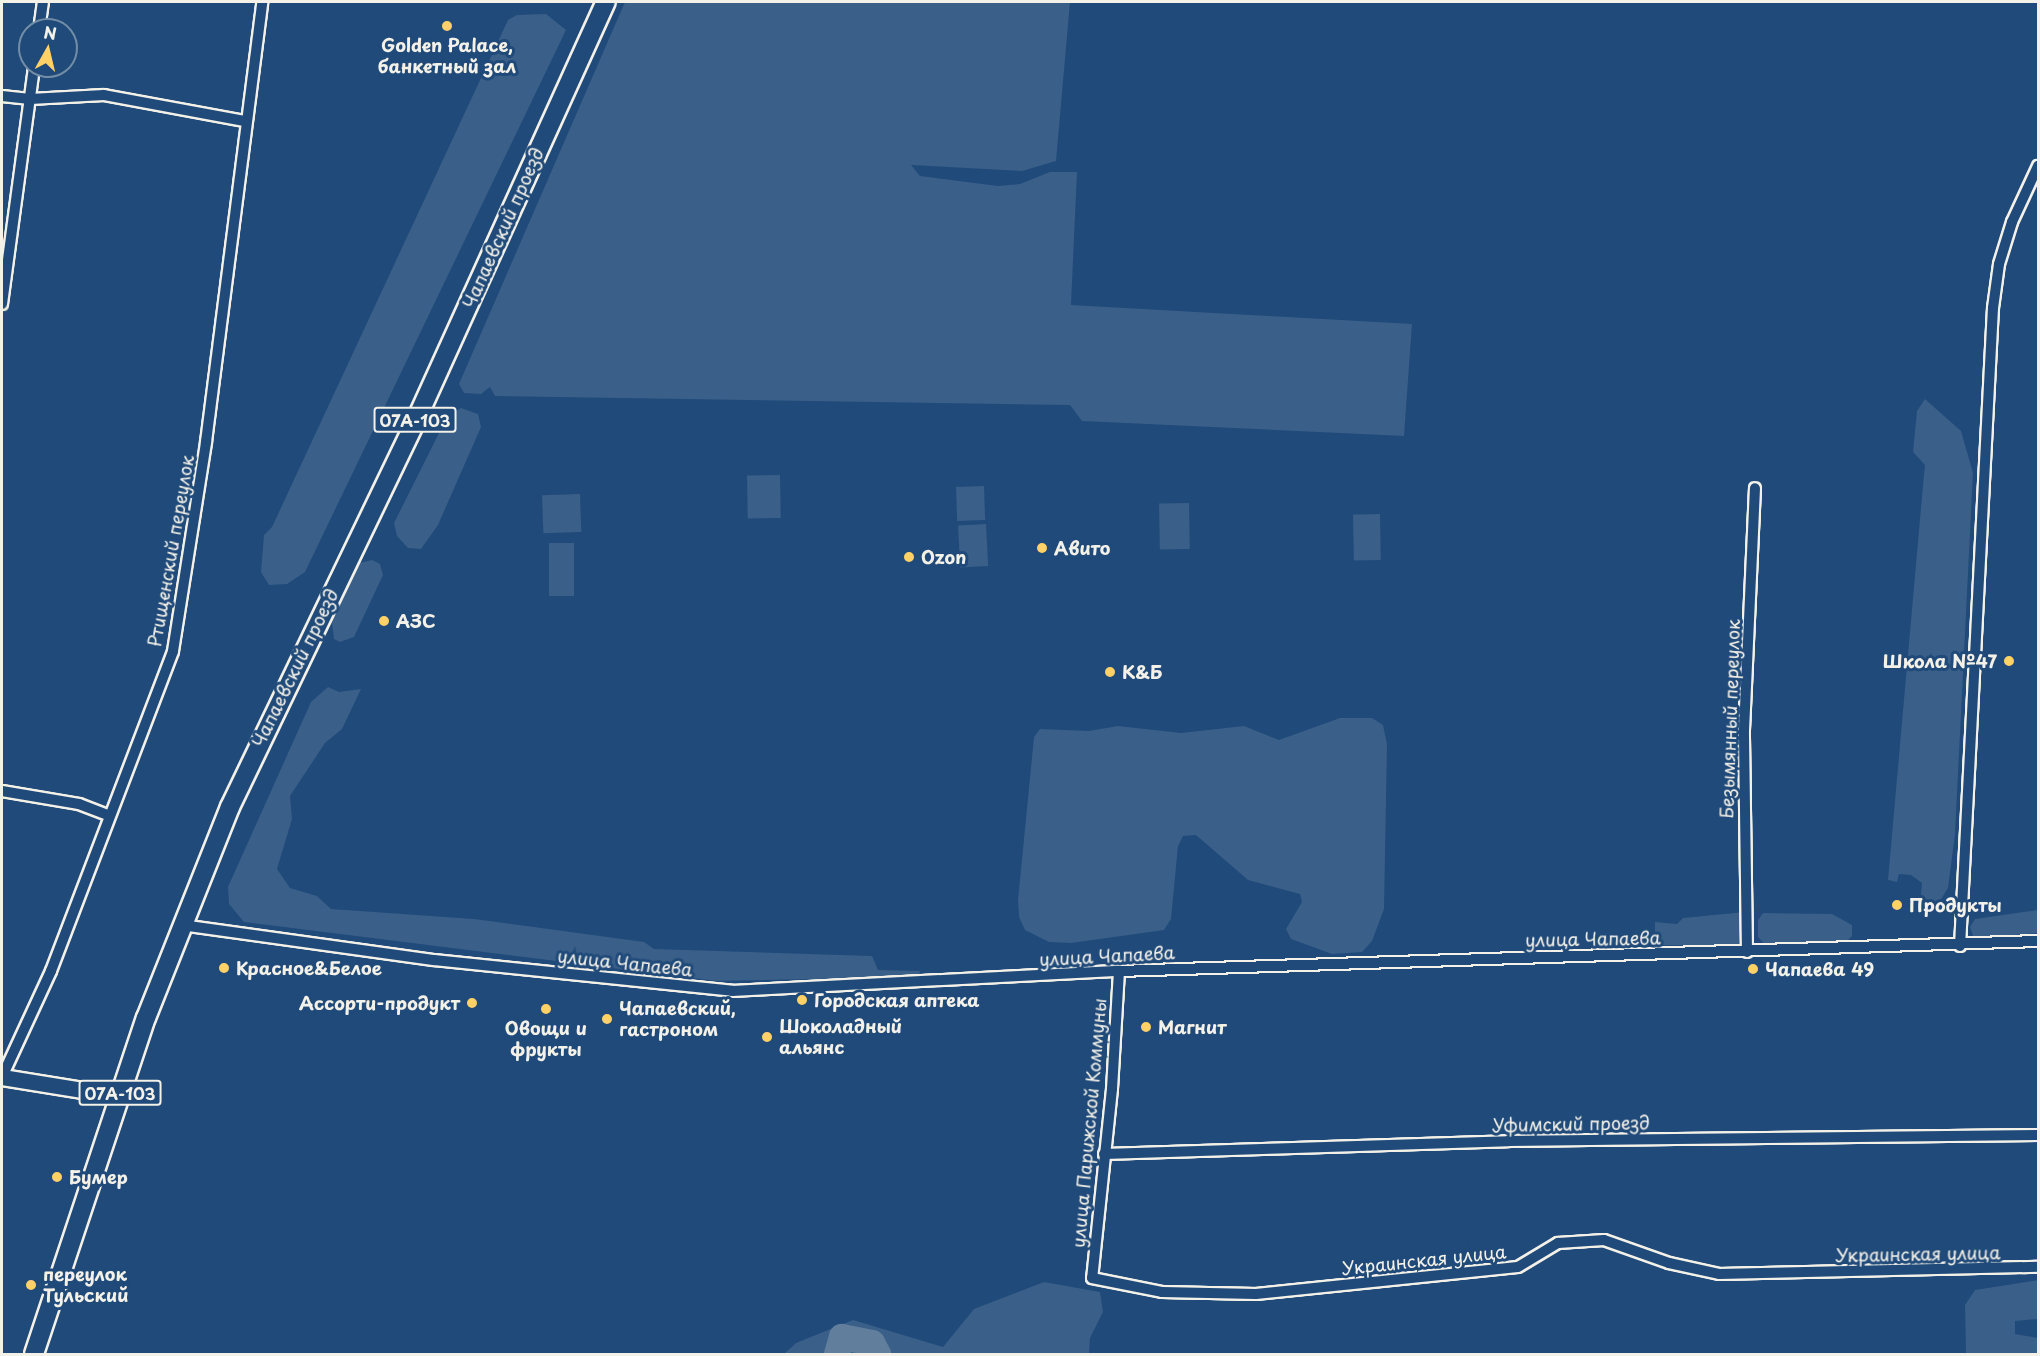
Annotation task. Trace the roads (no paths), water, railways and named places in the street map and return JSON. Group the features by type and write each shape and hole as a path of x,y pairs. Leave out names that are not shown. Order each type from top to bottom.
{"main road":[{"name":"Чапаевский проезд","path":"34,1354 119,1096 181,925 263,733 417,418 606,2"}],"street":[{"path":"41,18 43,2"},
{"name":"Ртищенский переулок","path":"2,1077 51,971 108,815 173,651 206,442 244,121 262,2"},
{"path":"2,304 33,78"},
{"path":"2,96 30,99 104,95 244,121"},
{"path":"1960,946 1993,308 1999,264 2008,233 2038,166"},
{"name":"Безымянный переулок","path":"1747,952 1744,730 1755,488"},
{"path":"2,791 79,804 108,815"},
{"name":"улица Чапаева","path":"181,925 434,960 732,991 1119,971 1960,946 2038,941"},
{"name":"улица Парижской Коммуны","path":"1092,1278 1119,971"},
{"path":"2,1077 119,1096"},
{"name":"Уфимский проезд","path":"1104,1154 1508,1141 2038,1135"},
{"name":"Украинская улица","path":"1092,1278 1162,1292 1256,1294 1518,1267 1558,1243 1604,1240 1669,1263 1719,1274 2038,1267"}],"waterway":[{"path":"837,1354 842,1337 872,1343 878,1354"}],"place":[{"name":"Golden Palace, банкетный зал","path":"447,26"},
{"name":"Авито","path":"1042,548"},
{"name":"Ozon","path":"909,557"},
{"name":"АЗС","path":"384,621"},
{"name":"Школа №47","path":"2009,661"},
{"name":"К&Б","path":"1110,672"},
{"name":"Продукты","path":"1897,905"},
{"name":"Красное&Белое","path":"224,968"},
{"name":"Чапаева 49","path":"1753,969"},
{"name":"Городская аптека","path":"802,1000"},
{"name":"Ассорти-продукт","path":"472,1003"},
{"name":"Овощи и фрукты","path":"546,1009"},
{"name":"Чапаевский, гастроном","path":"607,1019"},
{"name":"Магнит","path":"1146,1027"},
{"name":"Шоколадный альянс","path":"767,1037"},
{"name":"Бумер","path":"57,1177"},
{"name":"переулок Тульский","path":"31,1285"}]}
